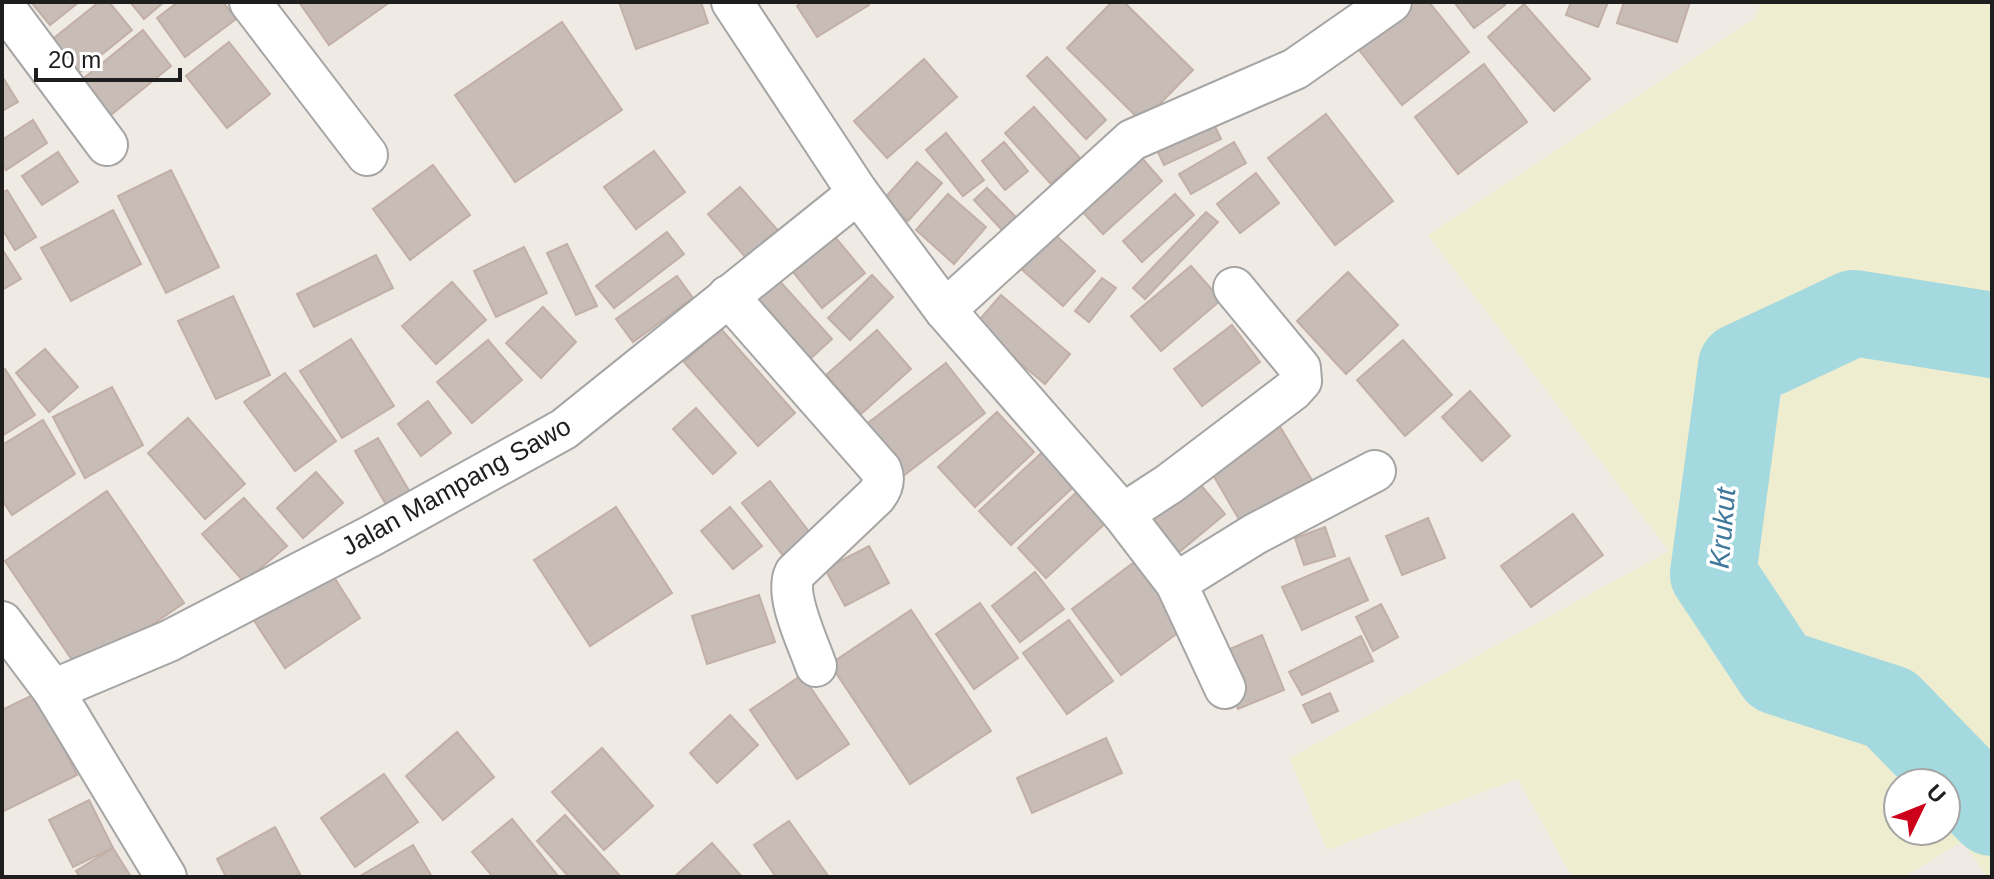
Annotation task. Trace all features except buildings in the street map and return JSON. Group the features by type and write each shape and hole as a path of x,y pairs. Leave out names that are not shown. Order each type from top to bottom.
{"street":[{"path":"250,2 367,155"},
{"path":"732,2 858,193 945,310 1123,514 1176,583 1225,688"},
{"path":"945,310 1132,140 1295,69 1391,2"},
{"path":"2,4 107,145"},
{"name":"Jalan Mampang Sawo","path":"53,690 169,641 371,536 564,429 858,193"},
{"path":"1123,514 1169,484 1301,381 1300,368 1234,288"},
{"path":"728,296 883,476 881,490 876,496 791,580 793,600 816,666"},
{"path":"1176,583 1255,534 1375,471"},
{"path":"2,622 53,690 166,877"}],"shaded area":[{"path":"1761,2 1992,2 1992,877 1987,877 1962,842 1962,767 1882,767 1882,847 1953,847 1904,877 1572,877 1518,779 1327,850 1290,758 1669,551 1428,235 1754,19"}],"waterway":[{"name":"Krukut","path":"1992,335 1854,313 1741,366 1713,574 1778,672 1890,708 1992,813"}]}
